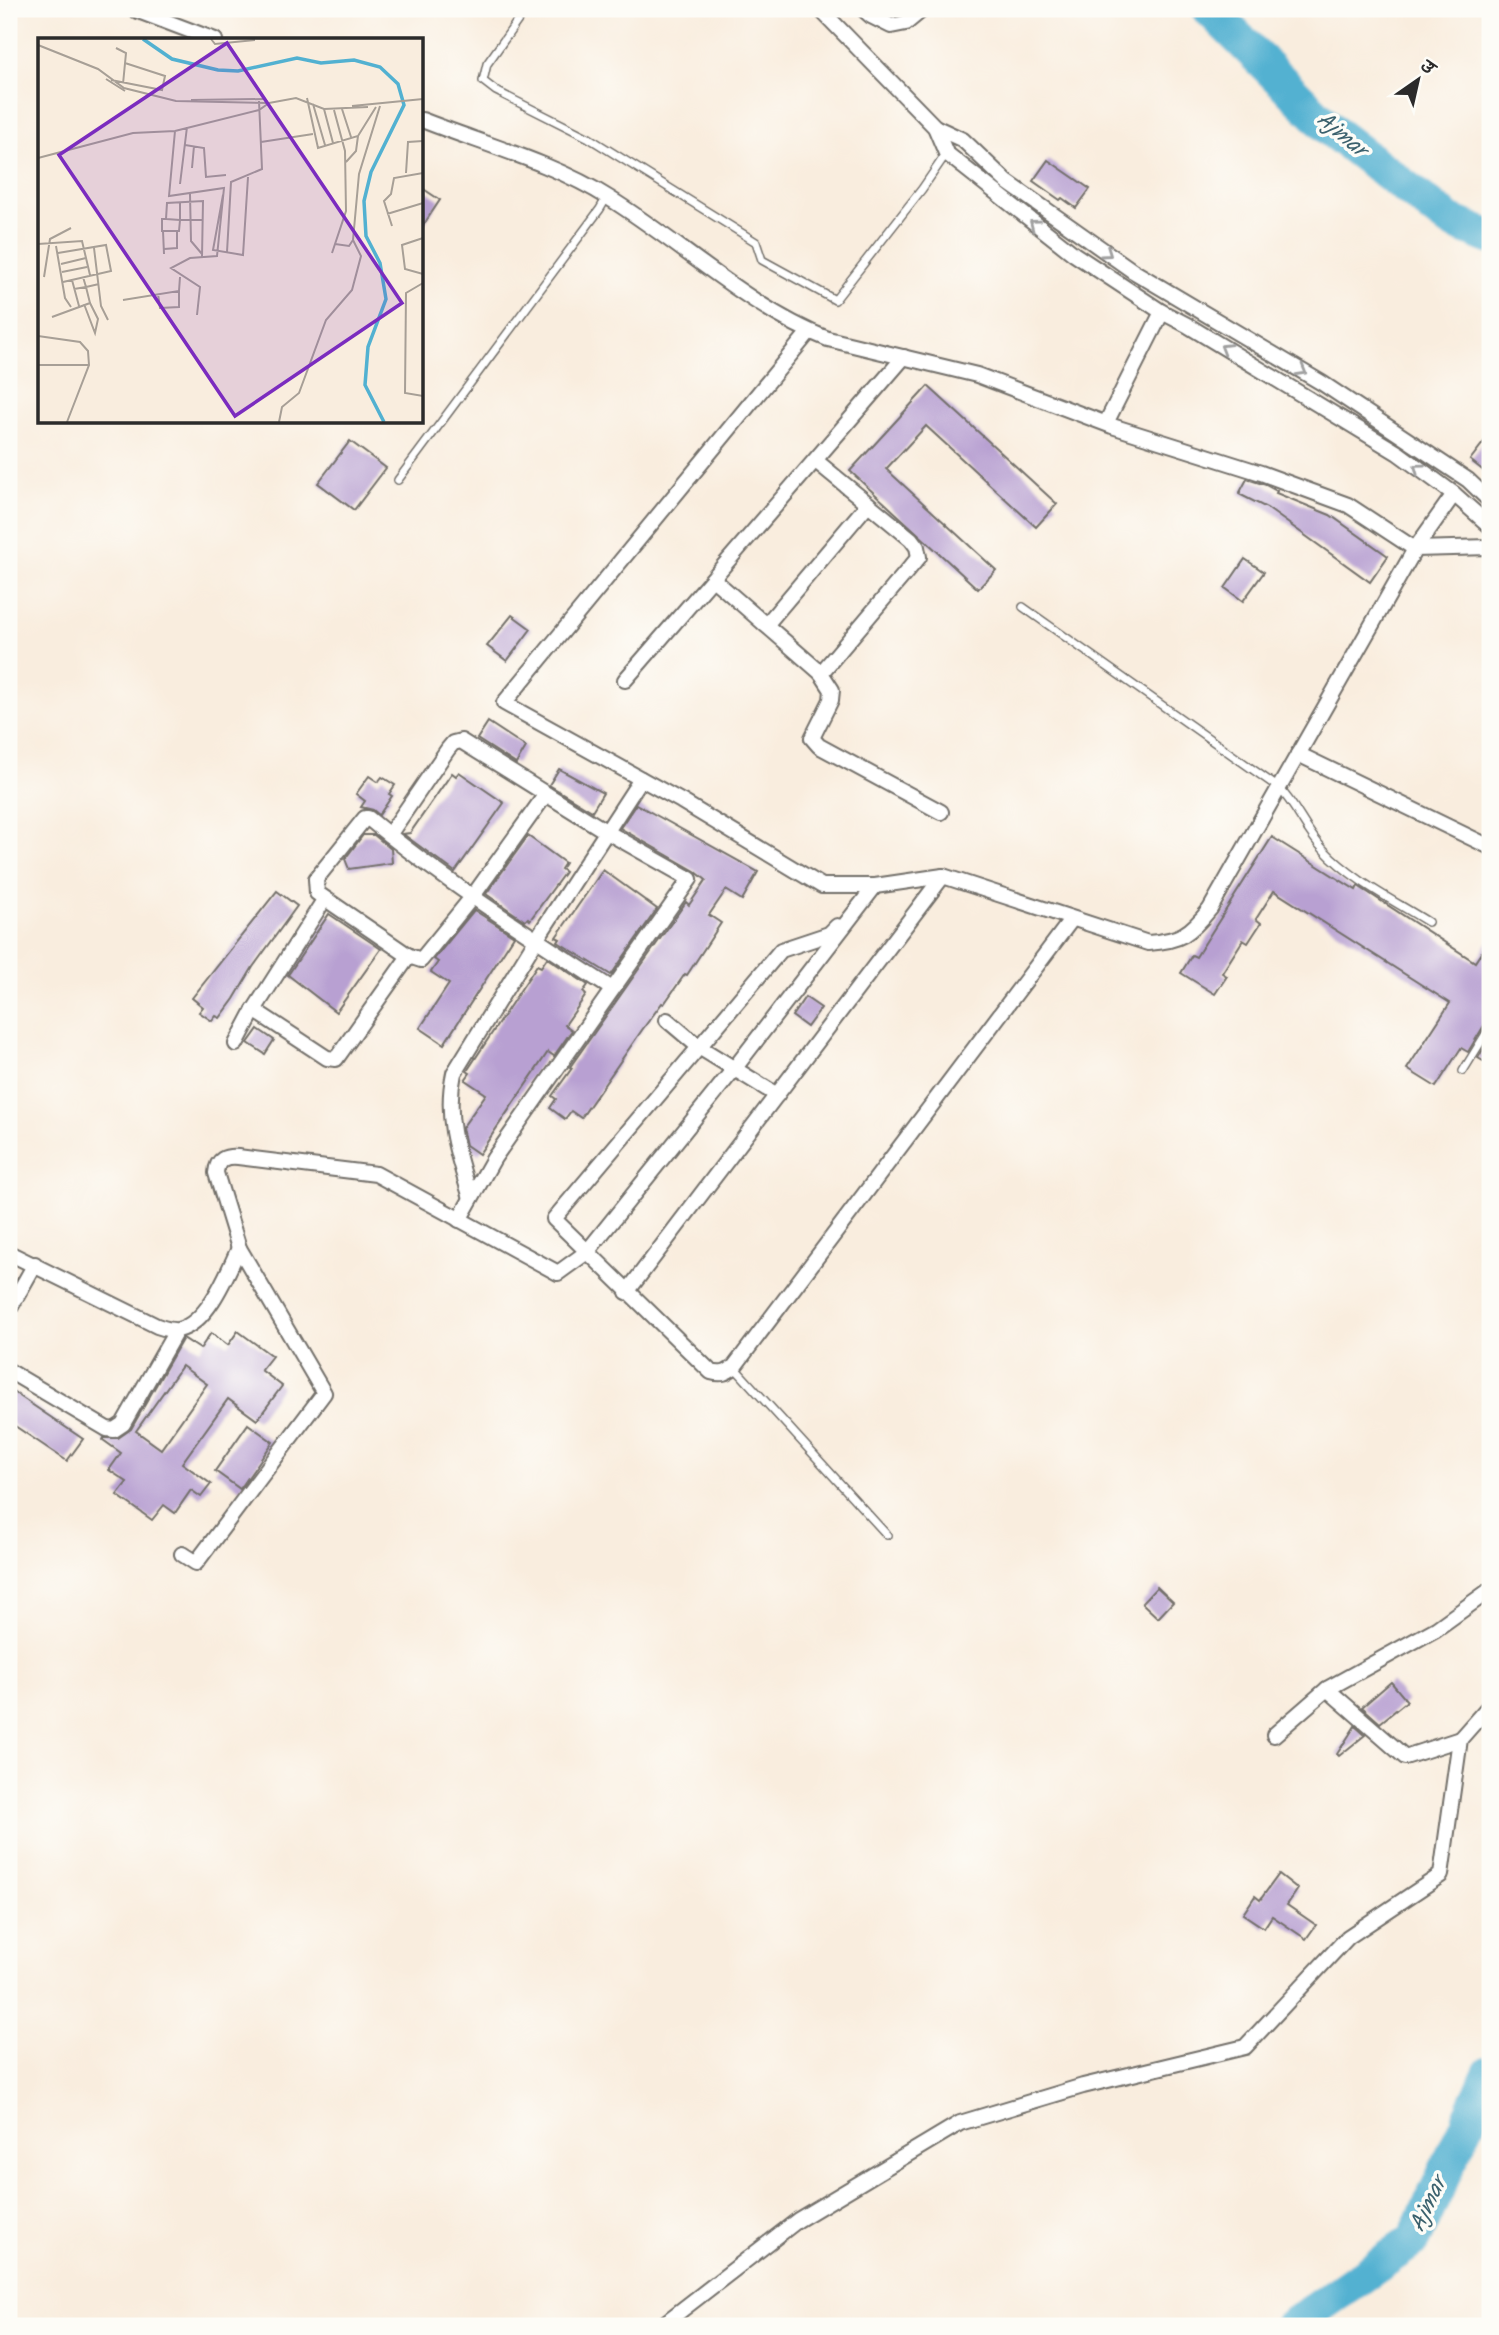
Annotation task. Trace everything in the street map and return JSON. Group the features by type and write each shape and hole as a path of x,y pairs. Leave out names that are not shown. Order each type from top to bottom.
{"street":[{"path":"133,9 210,38"},
{"path":"820,9 935,127 963,140 1007,182 1133,271 1322,383 1468,480 1490,501"},
{"path":"863,9 891,26 905,23 923,9"},
{"path":"424,121 550,169 607,196 762,304 809,332 977,375 1106,423 1261,473 1348,505 1415,549 1490,547"},
{"path":"935,127 946,153 1074,254 1163,312 1398,453 1454,494 1490,526"},
{"path":"1124,286 1133,271"},
{"path":"1106,423 1163,312"},
{"path":"809,332 504,703 641,779 822,886 875,886 943,876 1148,943 1170,942 1192,930 1210,909 1415,549 1454,494"},
{"path":"625,680 904,357"},
{"path":"816,461 911,540 918,547 919,557 821,673"},
{"path":"766,625 868,504"},
{"path":"713,579 821,673 832,690 831,700 812,738 819,746 942,812"},
{"path":"389,835 453,743 461,741 607,832 690,879 494,1158 459,1220"},
{"path":"1298,754 1490,847"},
{"path":"471,1198 454,1145 450,1116 450,1091 454,1073 536,940 641,779"},
{"path":"546,794 473,896 421,960 410,956 317,893 316,880 365,818 368,818 473,896 612,989"},
{"path":"627,1292 943,876"},
{"path":"875,886 829,934 781,950 554,1219 712,1372 726,1373 734,1367 1072,919"},
{"path":"182,1554 196,1563 324,1394 239,1248 216,1173 217,1166 226,1156 376,1174 558,1273 587,1252 734,1069 875,886"},
{"path":"236,1044 254,1010 324,900"},
{"path":"254,1010 327,1058 337,1059 410,956"},
{"path":"667,1020 699,1047 777,1095"},
{"path":"9,1371 107,1429 114,1430 123,1424 176,1331 197,1322 225,1279 239,1248"},
{"path":"9,1253 157,1326 176,1331"},
{"path":"9,1310 35,1264"},
{"path":"1273,1735 1327,1689 1436,1629 1490,1590"},
{"path":"1327,1689 1405,1758 1460,1740 1490,1705"},
{"path":"661,2326 798,2220 960,2123 1083,2086 1245,2047 1348,1937 1441,1875 1460,1740"}],"lane":[{"path":"526,9 488,64 483,81 496,91 589,138 757,242 762,260 835,300 922,189 946,153"},
{"path":"398,480 607,196"},
{"path":"1023,607 1279,788 1295,805 1300,819 1321,847 1337,863 1428,922"},
{"path":"1462,1071 1490,1027"},
{"path":"734,1367 887,1535"}],"building":[{"path":"1048,160 1090,189 1076,208 1033,181"},
{"path":"424,189 440,200 424,224"},
{"path":"928,386 1057,504 1036,527 926,426 886,469 996,570 978,589 850,471"},
{"path":"1490,434 1490,476 1470,460"},
{"path":"350,441 386,468 354,510 318,483"},
{"path":"1247,479 1330,515 1388,556 1370,582 1267,508 1239,494"},
{"path":"1245,559 1264,572 1243,601 1225,588"},
{"path":"512,615 531,629 507,661 487,646"},
{"path":"488,722 526,747 516,764 477,739"},
{"path":"559,769 603,793 592,811 549,785"},
{"path":"459,772 504,803 455,872 403,834 410,833 452,773 456,776"},
{"path":"369,776 378,782 382,777 395,785 389,794 392,796 379,815 373,810 361,807 365,801 356,794"},
{"path":"636,804 758,872 742,900 726,890 709,915 721,923 687,975 685,974 664,1004 662,1003 581,1118 571,1111 565,1119 550,1108 556,1099 552,1096 686,902 689,905 706,880 620,828"},
{"path":"363,835 374,835 391,849 392,863 349,869 345,859"},
{"path":"528,836 565,863 561,869 565,872 530,920 528,918 525,921 486,894"},
{"path":"1272,837 1356,890 1358,886 1475,962 1490,939 1490,1021 1485,1024 1468,1052 1461,1048 1436,1087 1407,1069 1450,1003 1274,891 1256,919 1261,923 1248,943 1243,940 1222,973 1227,976 1215,994 1181,973 1192,955 1196,957"},
{"path":"603,870 657,909 611,975 558,942 560,939 556,937"},
{"path":"277,891 297,906 220,1018 216,1016 212,1021 199,1012 203,1007 192,998"},
{"path":"474,910 514,936 444,1044 420,1028 449,984 431,972 438,962 434,959"},
{"path":"329,914 381,949 336,1012 288,975"},
{"path":"547,958 588,985 583,992 586,995 565,1025 572,1030 554,1056 548,1052 479,1154 466,1145 462,1128 486,1094 465,1080 470,1073 467,1071 537,965 541,967"},
{"path":"805,997 821,1008 807,1027 792,1016"},
{"path":"258,1029 274,1040 265,1054 248,1043"},
{"path":"1490,1038 1490,1065 1478,1058"},
{"path":"238,1331 272,1356 261,1370 282,1386 257,1420 228,1399 182,1463 211,1484 201,1497 191,1490 175,1513 164,1505 152,1520 117,1495 127,1482 109,1470 121,1453 103,1440 118,1438 131,1429 183,1338 200,1349 211,1333 228,1345","holes":["182,1366 207,1384 161,1449 136,1431"]},
{"path":"9,1389 83,1439 67,1461 9,1422"},
{"path":"248,1424 273,1442 240,1489 215,1471"},
{"path":"1157,1587 1173,1602 1158,1618 1142,1603"},
{"path":"1391,1682 1407,1701 1380,1723 1362,1707"},
{"path":"1355,1726 1365,1735 1339,1756 1337,1754"},
{"path":"1279,1874 1298,1889 1287,1905 1316,1925 1306,1939 1272,1916 1264,1928 1243,1914 1255,1896 1260,1900"}],"waterway":[{"name":"Ajmar","path":"1209,9 1332,131 1450,221 1490,237"},
{"name":"Ajmar","path":"1291,2326 1414,2240 1490,2073"}]}
